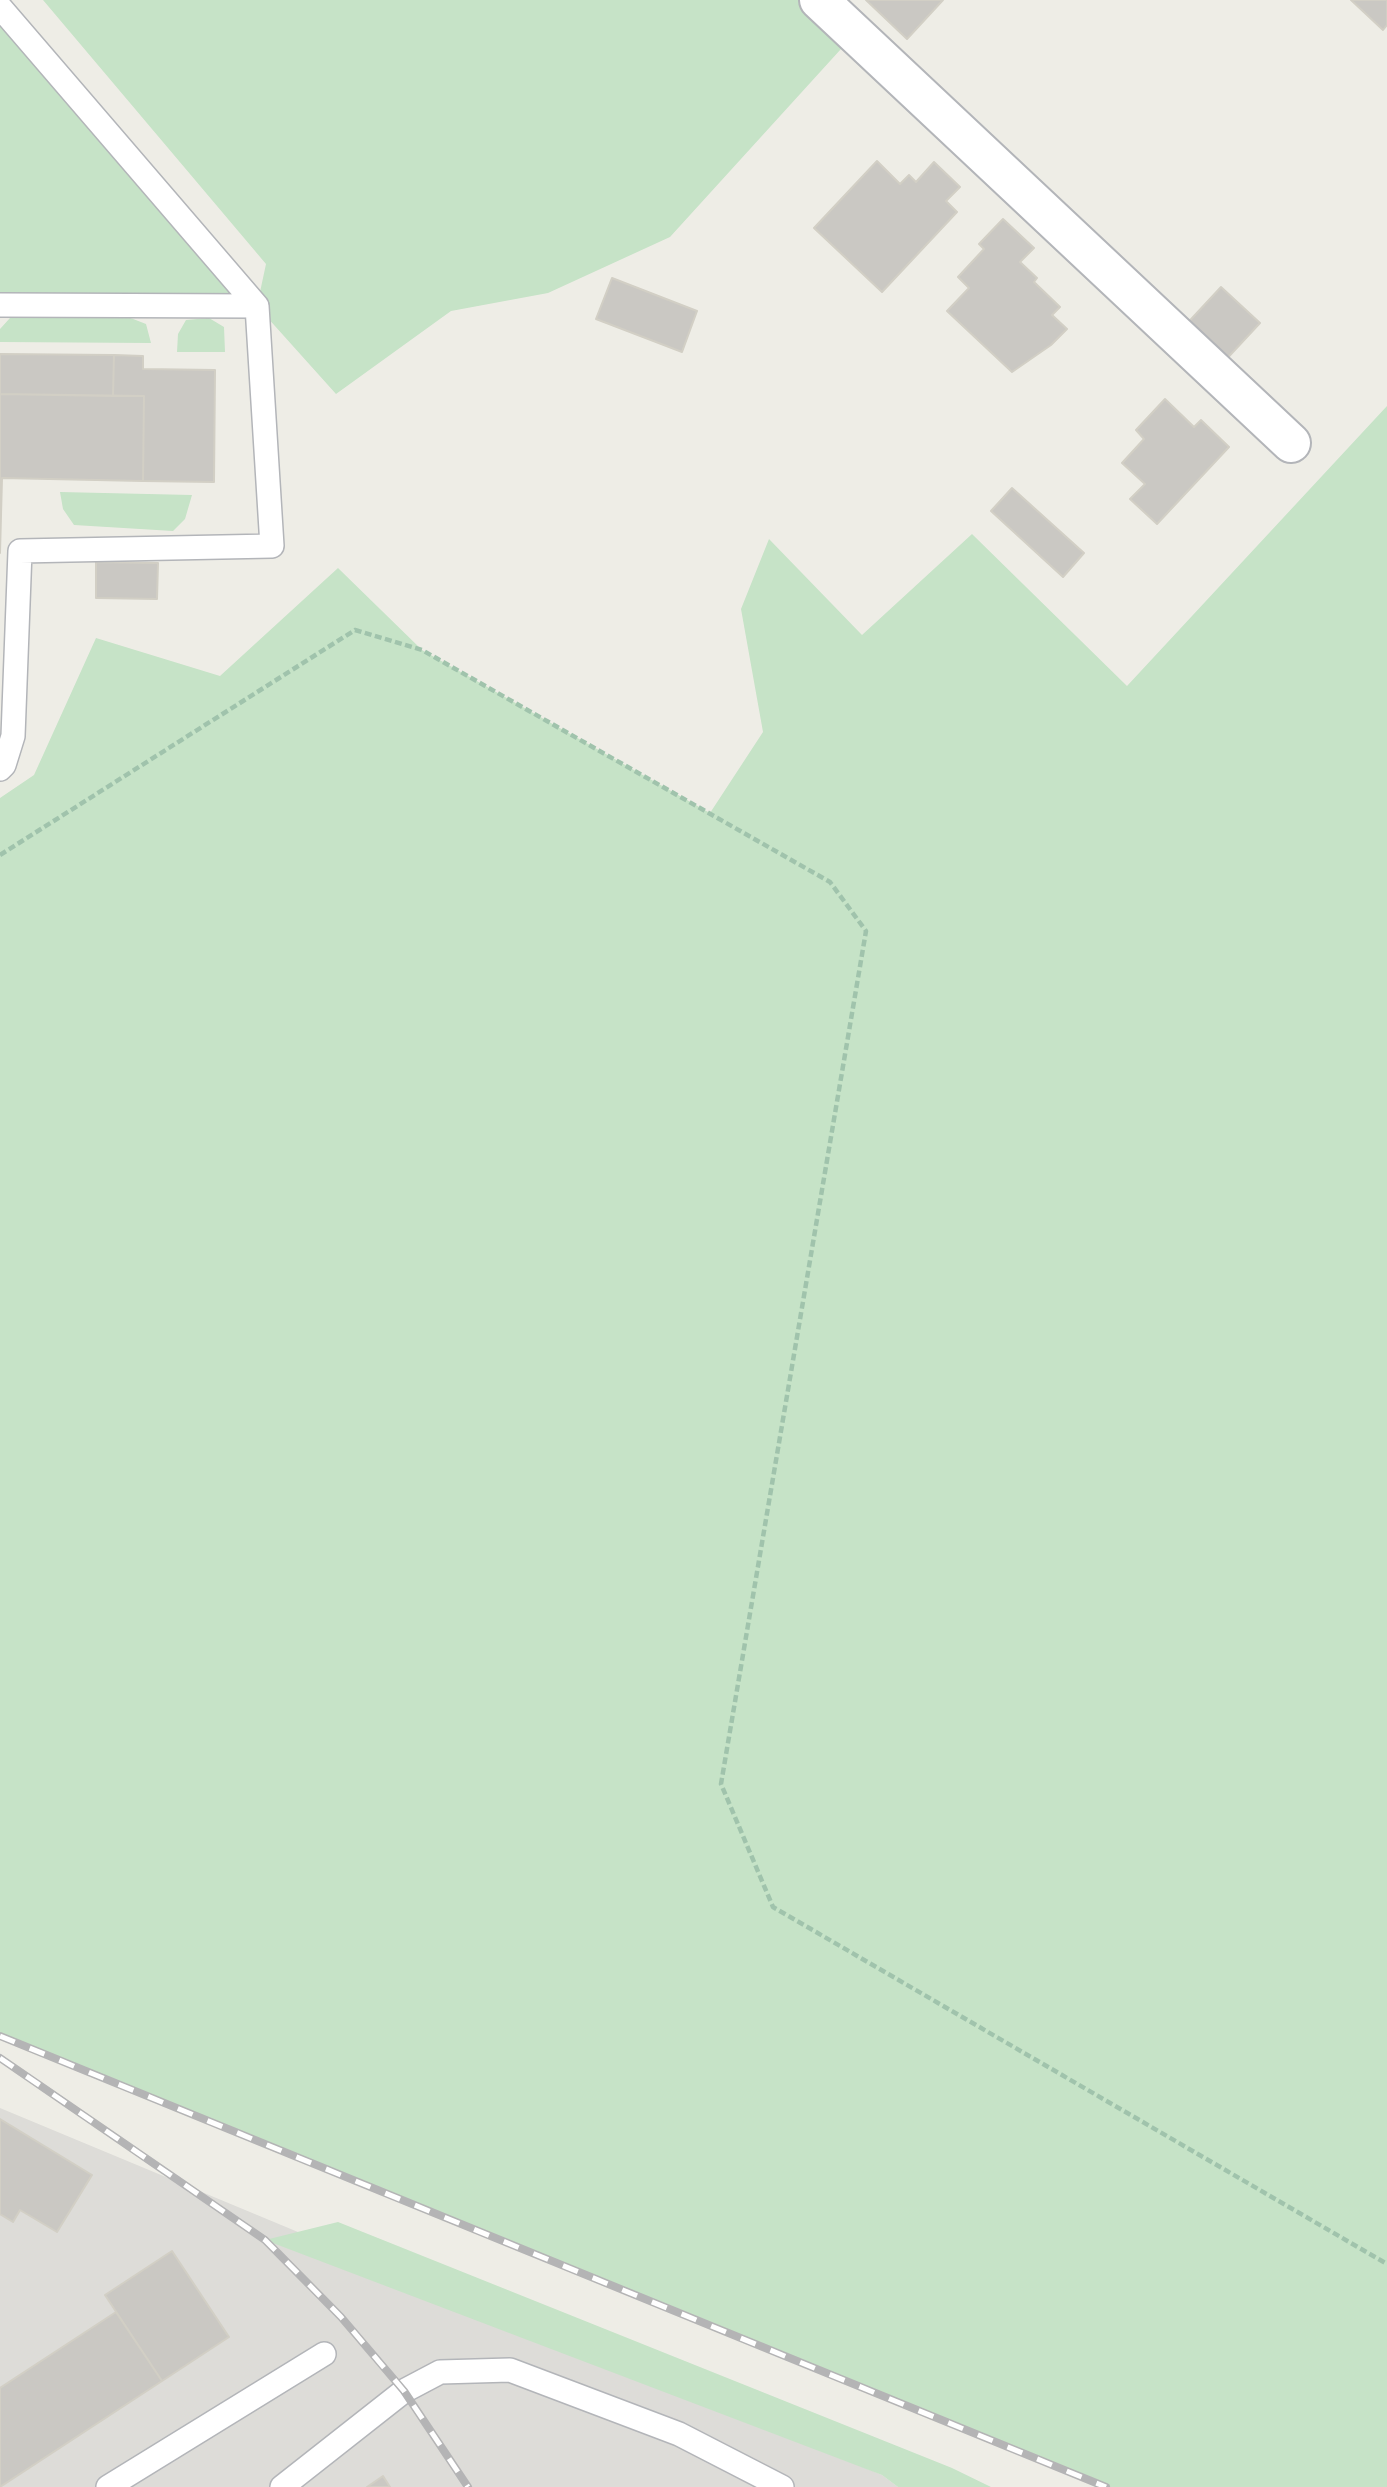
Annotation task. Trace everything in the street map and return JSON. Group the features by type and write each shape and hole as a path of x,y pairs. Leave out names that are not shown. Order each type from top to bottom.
{"street":[{"path":"818,0 1291,443"}],"lane":[{"path":"0,7 257,306 272,547 20,551 13,736 4,765 0,769"},
{"path":"0,305 257,306"},
{"path":"108,2487 324,2354"},
{"path":"282,2487 404,2391 440,2372 510,2370 679,2434 782,2487"}],"path":[{"path":"0,855 355,630 422,650 830,882 866,931 721,1784 773,1907 1387,2264"}],"shaded area":[{"path":"0,2108 882,2475 898,2487 0,2487"}],"green space":[{"path":"43,0 813,0 851,38 670,237 548,293 451,311 336,394 257,306 266,264"},
{"path":"0,13 231,293 0,295"},
{"path":"128,317 146,324 151,343 0,342 0,329 10,318"},
{"path":"209,318 224,327 225,352 177,352 178,334 186,320"},
{"path":"1387,406 1387,2487 1106,2487 0,2036 0,798 34,775 96,638 220,676 338,568 422,650 710,813 763,732 741,609 769,539 862,635 972,534 1127,686"},
{"path":"60,492 192,495 185,519 173,531 74,525 63,509"},
{"path":"338,2222 952,2468 991,2487 898,2487 882,2475 265,2240"}],"building":[{"path":"866,0 943,0 907,39"},
{"path":"1351,0 1387,0 1387,25 1383,30"},
{"path":"877,161 900,184 909,175 916,182 934,162 960,187 946,201 957,212 882,292 814,228"},
{"path":"1003,219 1034,248 1020,262 1037,278 1034,282 1060,307 1052,315 1067,329 1051,345 1012,372 947,311 969,288 958,277 984,249 979,244"},
{"path":"612,278 697,311 682,352 596,319"},
{"path":"1221,287 1260,323 1220,366 1181,330"},
{"path":"0,354 114,355 113,396 0,394"},
{"path":"114,355 143,356 143,369 215,370 214,482 143,481 144,396 113,396"},
{"path":"0,394 144,396 143,481 2,478 0,553"},
{"path":"1165,399 1194,427 1201,420 1229,447 1157,524 1130,499 1145,484 1122,463 1144,439 1136,430"},
{"path":"1012,488 1084,553 1063,577 991,511"},
{"path":"96,562 158,563 157,599 96,598"},
{"path":"0,2119 92,2175 57,2232 20,2210 13,2222 0,2214"},
{"path":"172,2251 229,2337 162,2381 105,2295"},
{"path":"116,2312 162,2381 0,2487 0,2388"},
{"path":"383,2476 390,2487 367,2487"}],"railway":[{"path":"0,2036 1106,2487"},
{"path":"0,2058 265,2240 341,2317 404,2391 468,2487"}]}
